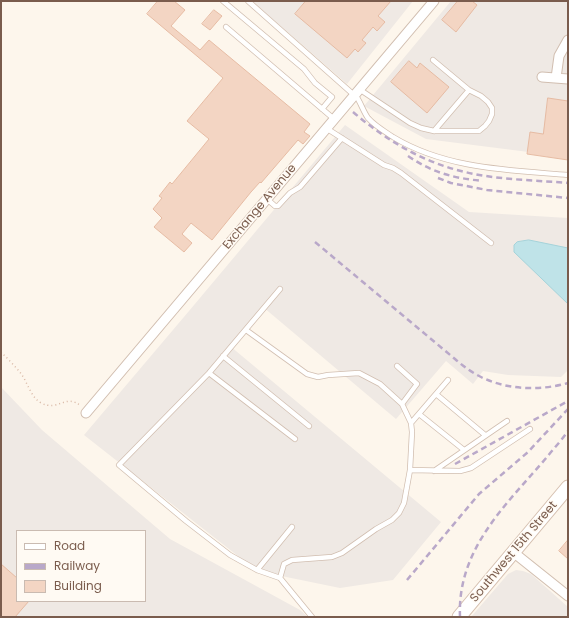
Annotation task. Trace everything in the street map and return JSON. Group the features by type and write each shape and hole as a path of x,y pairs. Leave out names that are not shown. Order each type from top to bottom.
{"main road":[{"name":"Southwest 15th Street","path":"459,617 568,487"}],"street":[{"name":"Exchange Avenue","path":"87,412 334,120 431,2"},
{"path":"556,78 559,56 568,40"},
{"path":"542,77 568,79"},
{"path":"513,552 568,596"}],"lane":[{"path":"223,1 304,69 315,83 332,97 322,109"},
{"path":"248,1 356,93 421,128 434,131 479,131 485,126 492,114 492,108 481,96 469,90 433,60"},
{"path":"226,27 334,120"},
{"path":"434,131 469,90"},
{"path":"356,93 368,118 377,126 405,144 443,159 492,168 568,175"},
{"path":"326,128 384,165 401,173 490,242"},
{"path":"267,199 275,206 278,206 290,193 300,187 342,138"},
{"path":"280,289 209,373 119,465 192,526 230,555 257,570 280,578 312,617"},
{"path":"246,330 307,374 318,377 359,373 380,384 402,404 411,423 412,438 410,470 404,503 399,513 392,520 332,558 292,560 284,564 280,578"},
{"path":"223,356 309,426"},
{"path":"397,366 417,384 402,404"},
{"path":"209,373 295,439"},
{"path":"411,423 448,380"},
{"path":"436,394 485,435"},
{"path":"419,414 464,450"},
{"path":"434,471 507,421"},
{"path":"410,470 460,471 471,468 530,429"},
{"path":"257,570 292,527"}],"path":[{"path":"1,352 20,373 34,397 40,402 56,406 70,400 75,401 87,412"}],"shaded area":[{"path":"252,1 413,1 347,84"},
{"path":"451,1 568,1 568,157 426,139 364,106"},
{"path":"345,125 469,212 568,218 568,370 561,377 508,375 483,371 473,384 446,361 396,419 263,307 230,346 441,522 393,580 340,588 257,571 84,435"},
{"path":"1,387 42,430 170,539 300,610 308,617 1,617"},
{"path":"516,570 531,574 568,607 568,617 471,617 508,574"}],"water":[{"path":"529,240 568,248 568,304 514,252 514,245 517,242"}],"building":[{"path":"158,1 174,1 185,10 171,26 200,50 209,40 310,124 304,132 310,136 303,144 298,140 261,183 260,182 251,192 212,240 191,223 182,234 192,243 184,252 154,227 162,218 153,209 162,198 159,196 170,182 172,184 209,139 187,121 223,78 147,14"},
{"path":"306,1 391,1 378,16 385,22 377,31 373,27 362,40 366,43 358,52 355,49 347,58 295,14"},
{"path":"458,1 472,1 477,5 456,32 442,20"},
{"path":"214,10 222,16 210,30 202,24"},
{"path":"409,61 417,68 420,63 449,87 427,113 391,82"},
{"path":"548,98 568,101 568,160 527,154 530,132 543,134"},
{"path":"568,540 568,559 559,551"},
{"path":"1,564 16,577 16,602 28,602 15,617 1,617"}],"railway":[{"path":"353,112 378,132 405,149 449,168 490,177 568,183"},
{"path":"408,156 435,171 462,178 483,181"},
{"path":"438,178 451,183 487,190 568,198"},
{"path":"315,242 461,364 477,375 502,385 524,388 557,386 568,383"},
{"path":"455,464 568,401"},
{"path":"407,580 479,494 528,452 568,409"},
{"path":"460,617 461,593 467,570 475,549 501,511 568,431"}]}
